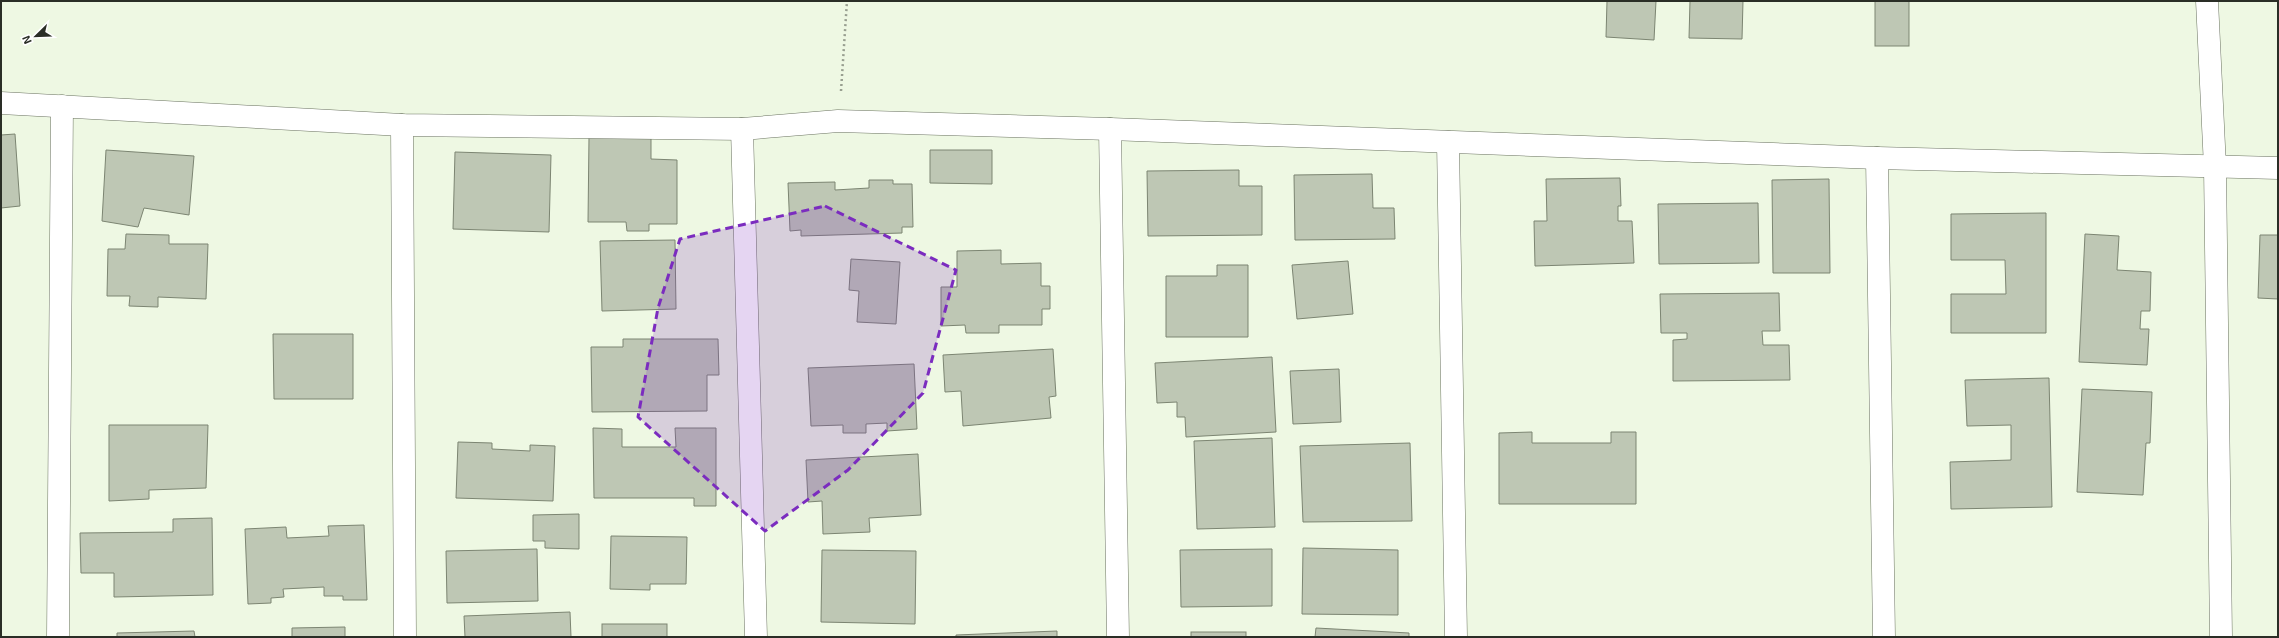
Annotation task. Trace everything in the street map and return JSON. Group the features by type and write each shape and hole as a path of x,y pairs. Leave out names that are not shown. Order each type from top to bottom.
{"street":[{"path":"2207,1 2215,167 2221,637"},
{"path":"1,104 402,125 742,129 838,121 1110,129 1877,158 2278,168"},
{"path":"58,637 62,106"},
{"path":"402,125 405,637"},
{"path":"742,129 756,637"},
{"path":"1110,129 1118,637"},
{"path":"1448,142 1456,637"},
{"path":"1877,158 1884,637"}],"path":[{"path":"838,121 847,1"}],"highlighted area":[{"path":"825,206 956,270 923,393 848,470 765,531 638,417 658,308 680,239"}],"building":[{"path":"1607,1 1656,1 1654,40 1606,37"},
{"path":"1690,1 1743,1 1742,39 1689,38"},
{"path":"1875,1 1909,1 1909,46 1875,46"},
{"path":"15,134 20,206 1,208 1,135"},
{"path":"589,137 651,138 651,159 677,160 677,224 649,224 649,231 627,231 626,222 588,222"},
{"path":"106,150 194,156 189,215 144,208 138,227 102,221"},
{"path":"930,150 992,150 992,184 930,183"},
{"path":"455,152 551,155 549,232 453,229"},
{"path":"1239,170 1239,186 1262,186 1262,235 1148,236 1147,171"},
{"path":"1372,174 1373,208 1394,208 1395,239 1295,240 1294,175"},
{"path":"1620,178 1621,206 1618,206 1618,221 1632,221 1634,263 1535,266 1534,221 1547,221 1546,179"},
{"path":"1829,179 1830,273 1773,273 1772,180"},
{"path":"869,180 893,180 893,184 912,184 913,227 902,227 902,233 801,236 801,230 790,231 788,183 835,182 835,190 869,188"},
{"path":"1758,203 1759,263 1659,264 1658,204"},
{"path":"2046,213 2046,333 1951,333 1951,294 2006,294 2005,260 1951,260 1951,214"},
{"path":"126,234 169,235 169,244 208,244 206,299 158,297 158,307 129,306 130,296 107,296 108,249 125,249"},
{"path":"2085,234 2119,236 2117,270 2151,272 2150,311 2141,311 2140,329 2149,329 2147,365 2079,362"},
{"path":"2260,235 2278,235 2278,299 2258,298"},
{"path":"675,240 676,309 602,311 600,241"},
{"path":"1001,250 1001,264 1041,263 1041,286 1050,286 1050,309 1042,309 1042,325 999,325 999,333 966,333 965,325 941,326 941,287 957,287 957,251"},
{"path":"851,259 900,262 896,324 857,322 859,291 849,290"},
{"path":"1348,261 1353,314 1297,319 1292,265"},
{"path":"1217,265 1248,265 1248,337 1166,337 1166,276 1217,276"},
{"path":"1779,293 1780,331 1762,331 1763,345 1789,345 1790,380 1673,381 1673,340 1687,339 1687,333 1661,333 1660,294"},
{"path":"273,334 353,334 353,399 274,399"},
{"path":"623,339 718,339 719,375 707,375 707,411 592,412 591,347 623,347"},
{"path":"1053,349 1056,396 1049,397 1051,418 963,426 961,391 945,392 943,355"},
{"path":"1272,357 1276,432 1186,437 1185,417 1177,417 1177,402 1157,403 1155,363"},
{"path":"914,364 917,429 887,431 887,423 866,424 866,433 843,433 843,425 811,426 808,368"},
{"path":"1339,369 1341,422 1293,424 1290,371"},
{"path":"2049,378 2052,507 1951,509 1950,462 2011,460 2011,425 1967,426 1965,380"},
{"path":"2082,389 2152,392 2150,443 2146,443 2143,495 2077,492"},
{"path":"109,425 208,425 206,488 149,490 149,499 109,501"},
{"path":"593,428 622,429 622,447 676,447 675,428 716,428 716,506 694,506 694,498 594,498"},
{"path":"1532,432 1532,443 1611,443 1611,432 1636,432 1636,504 1499,504 1499,433"},
{"path":"1272,438 1275,527 1197,529 1194,441"},
{"path":"458,442 492,443 492,449 530,451 530,445 555,446 553,501 456,498"},
{"path":"1410,443 1412,521 1303,522 1300,446"},
{"path":"918,454 921,515 869,518 870,532 823,534 822,501 808,502 806,460"},
{"path":"579,514 579,549 545,548 545,541 533,541 533,515"},
{"path":"212,518 213,595 114,597 114,573 81,573 80,533 173,532 173,519"},
{"path":"364,525 367,600 343,600 343,596 324,596 324,587 283,589 284,597 271,598 271,603 248,604 245,529 286,527 287,538 329,536 328,526"},
{"path":"611,536 687,537 686,584 650,584 650,590 610,589"},
{"path":"1303,548 1398,550 1398,615 1302,614"},
{"path":"537,549 538,601 447,603 446,551"},
{"path":"1272,549 1272,606 1181,607 1180,550"},
{"path":"822,550 916,551 915,624 821,622"},
{"path":"570,612 571,637 465,637 464,616"},
{"path":"602,624 667,624 667,637 602,637"},
{"path":"345,627 345,637 292,637 292,628"},
{"path":"1316,628 1409,633 1409,637 1315,637"},
{"path":"194,631 195,637 117,637 117,633"},
{"path":"1057,631 1057,637 956,637 956,635"},
{"path":"1191,632 1246,632 1246,637 1191,637"}]}
